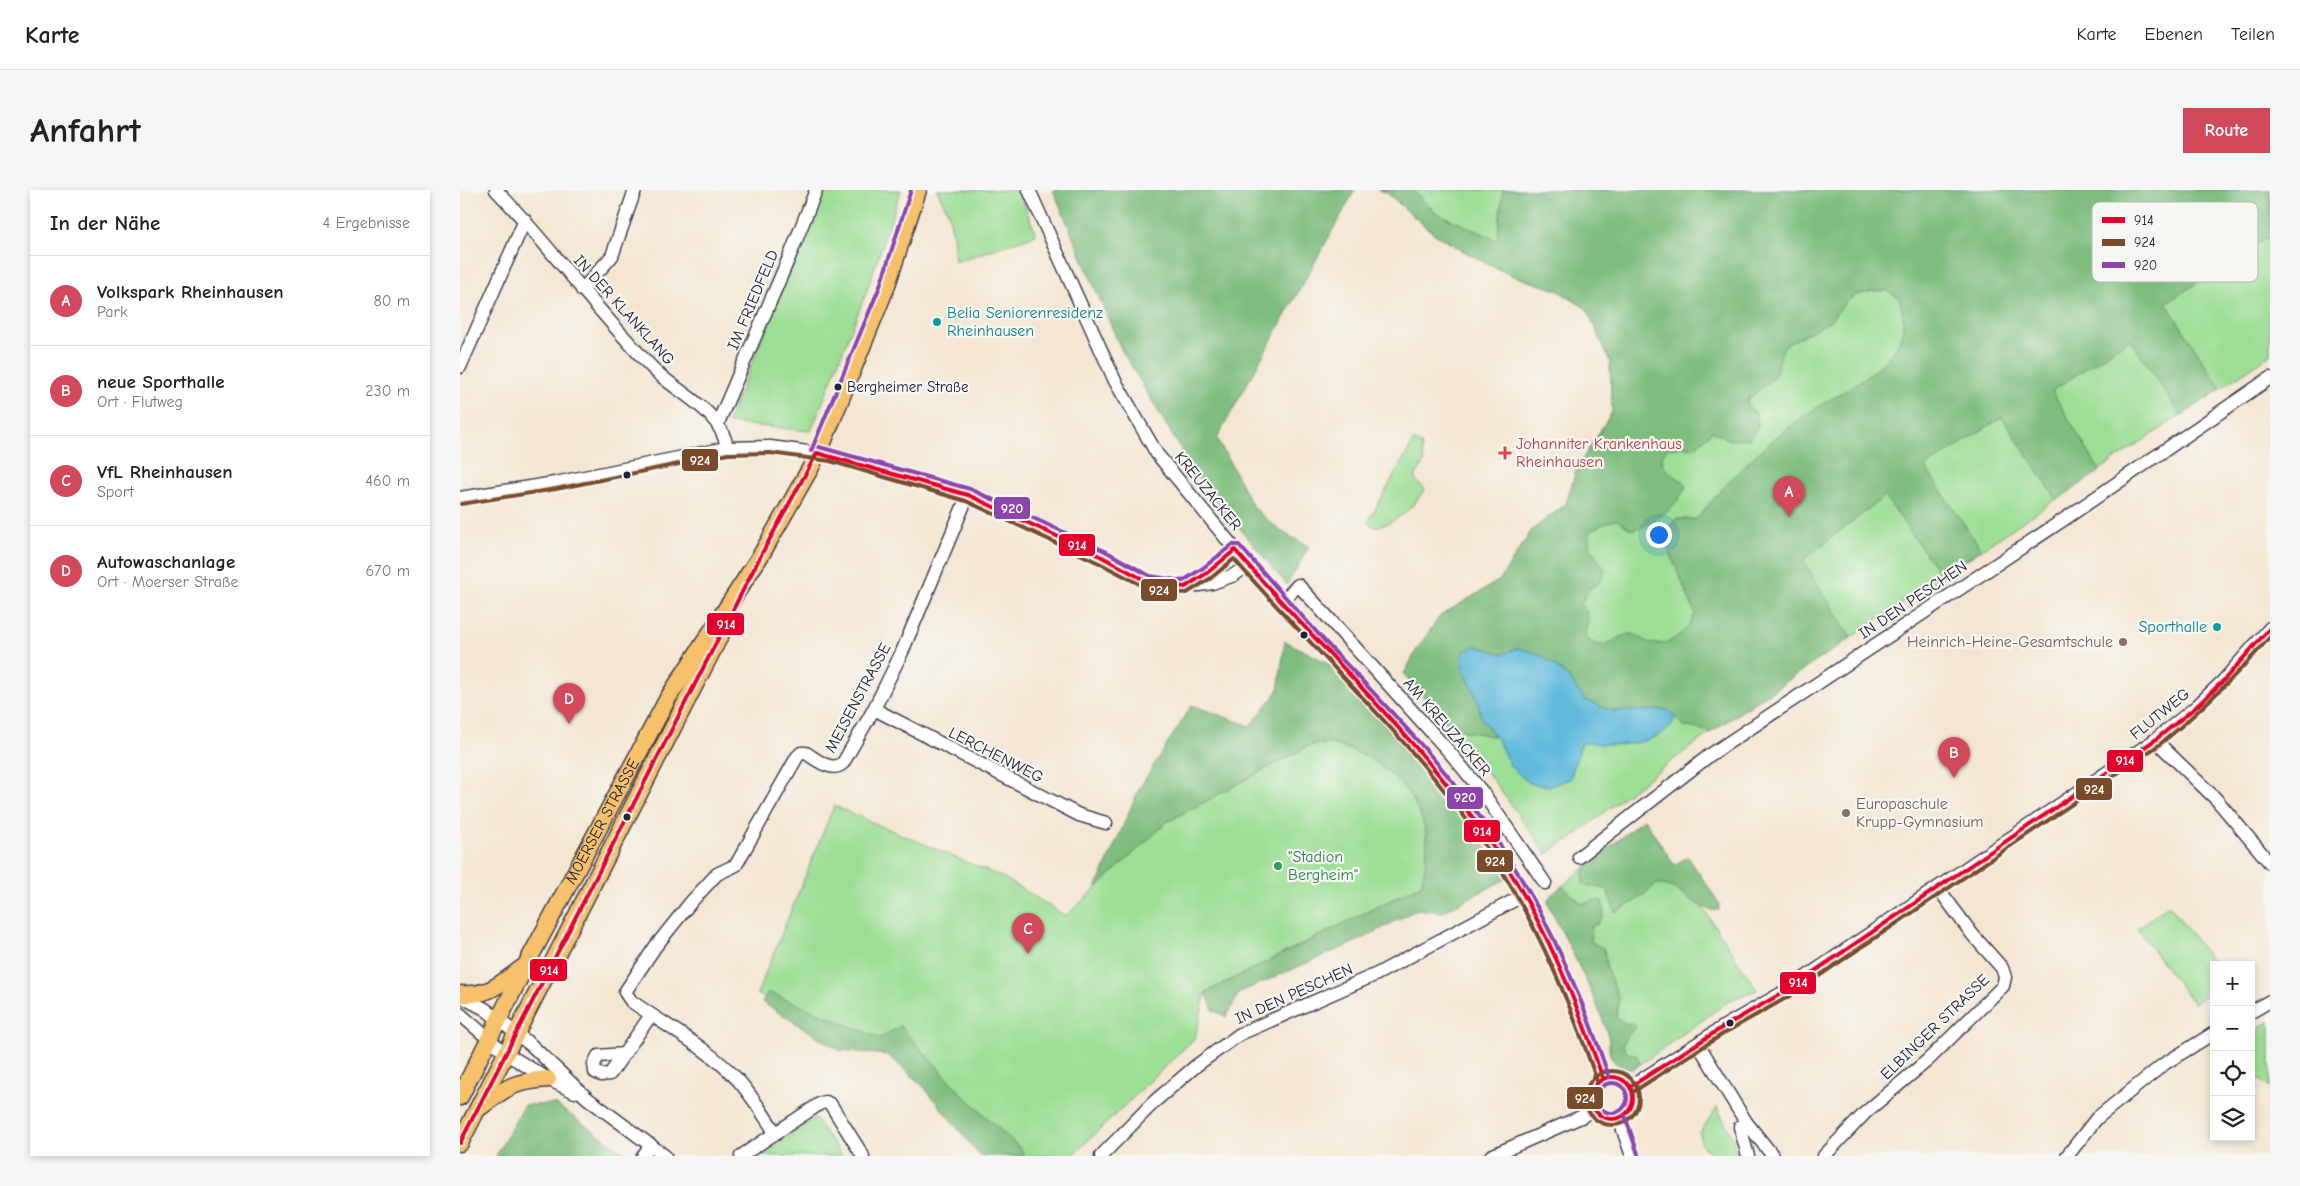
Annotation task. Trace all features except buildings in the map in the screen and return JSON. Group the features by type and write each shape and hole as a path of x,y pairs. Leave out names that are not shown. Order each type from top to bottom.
{"main road":[{"name":"MOERSER STRASSE","path":"460,1097 526,965 668,698 761,555 817,453 886,288 918,190"},
{"name":"MOERSER STRASSE","path":"460,1143 625,824 761,555"},
{"path":"460,995 475,995 489,992 526,965"},
{"path":"477,1110 504,1089 517,1083 548,1079"}],"street":[{"name":"IN DER KLANKLANG","path":"496,190 526,220 582,290 658,374 718,423"},
{"path":"582,290 612,256 635,190"},
{"name":"IM FRIEDFELD","path":"718,423 816,190"},
{"name":"KREUZACKER","path":"1029,190 1115,381 1157,454 1235,550 1457,798 1486,836 1524,895 1567,981 1603,1079"},
{"path":"460,367 465,341 526,220"},
{"name":"IN DEN PESCHEN","path":"1579,857 1710,755 2068,516 2270,378"},
{"path":"718,423 725,436 727,448"},
{"path":"460,498 555,483 727,448 770,447 817,453 968,495 1102,557 1148,582 1168,586 1185,586 1219,580 1234,575 1248,565"},
{"name":"MEISENSTRASSE","path":"651,1015 631,1001 625,992 655,947 688,905 717,874 736,865 797,757 801,753 806,753 833,768 838,768 843,763 858,733 874,710 902,652 968,495"},
{"path":"1185,586 1207,573 1235,550"},
{"name":"AM KREUZACKER","path":"1282,602 1298,585 1314,602 1452,755 1483,793 1545,883"},
{"path":"1296,618 1314,602"},
{"name":"FLUTWEG","path":"1630,1087 1784,992 2156,740 2196,707 2223,681 2270,629"},
{"name":"LERCHENWEG","path":"874,710 1079,815 1106,823"},
{"path":"2156,740 2216,799 2270,863"},
{"name":"ELBINGER STRASSE","path":"1824,1156 1866,1112 1928,1060 2003,986 2005,977 2002,968 1972,934 1938,888"},
{"name":"IN DEN PESCHEN","path":"1101,1156 1155,1101 1197,1065 1240,1034 1377,974 1524,895"},
{"path":"460,995 532,1045 587,1098 665,1156"},
{"path":"2255,1010 2270,1001"},
{"path":"460,1014 505,1053 548,1079 587,1098"},
{"path":"624,1054 651,1015 703,1050 732,1074 753,1098 776,1134"},
{"path":"2067,1156 2097,1118 2164,1064 2210,1035"},
{"path":"1698,1044 1746,1122 1773,1156"},
{"path":"1619,1078 1630,1087 1633,1102 1630,1108 1619,1118 1607,1118 1593,1108 1592,1091 1603,1079 1619,1078"},
{"path":"741,1156 821,1103 826,1102 831,1105 863,1156"},
{"path":"1491,1156 1583,1116 1593,1108"},
{"path":"1619,1118 1632,1156"},
{"path":"1746,1122 1740,1127 1748,1156"},
{"path":"643,1156 651,1145"}],"green space":[{"path":"824,190 901,190 866,293 811,431 727,423"},
{"path":"937,190 1019,190 1036,235 955,262 953,234 948,212"},
{"path":"1053,190 1355,190 1217,438 1253,507 1279,530 1309,547 1287,585 1198,478 1121,349"},
{"path":"1378,190 2270,190 2270,355 1711,732 1627,794 1570,840 1564,841 1547,854 1479,761 1404,674 1440,616 1500,580 1532,530 1566,504 1577,468 1612,412 1610,362 1587,309 1557,290 1511,275 1467,253 1433,233 1386,192"},
{"path":"1378,190 1413,190 1436,213 1497,240 1503,190 2270,190 2270,236 2258,244 2258,202 2092,202 2092,282 2199,282 2166,303 2221,389 2181,416 2130,339 2052,391 2100,471 2057,500 2002,417 1925,467 1981,549 1942,577 1885,496 1803,560 1851,638 1711,732 1684,726 1668,710 1624,712 1603,709 1593,705 1579,694 1568,677 1557,667 1532,653 1518,648 1503,654 1476,646 1468,680 1478,700 1481,717 1496,737 1465,731 1445,722 1404,674 1417,649 1440,616 1500,580 1532,530 1566,504 1577,468 1612,412 1610,362 1587,309 1557,290 1511,275 1433,233 1386,192","holes":["1873,291 1887,291 1899,298 1903,324 1901,337 1899,343 1886,360 1863,379 1812,411 1772,441 1732,478 1697,519 1676,519 1670,525 1666,544 1695,613 1683,632 1670,641 1656,644 1631,634 1604,645 1592,643 1585,638 1588,617 1581,603 1589,589 1600,582 1605,570 1589,542 1590,531 1608,522 1617,520 1632,530 1648,524 1664,514 1678,500 1686,485 1663,466 1663,455 1667,448 1695,447 1712,431 1730,440 1749,439 1759,426 1755,412 1747,406 1748,399 1774,378 1784,346 1829,322 1846,302 1856,295"]},
{"path":"1414,440 1421,444 1424,462 1415,477 1416,481 1425,489 1403,514 1390,522 1374,527 1368,522"},
{"path":"1285,641 1328,663 1386,726 1474,830 1506,879 1442,912 1418,909 1360,940 1240,992 1226,1017 1213,1010 1206,992 1421,885 1425,867 1427,842 1422,819 1405,789 1393,776 1364,756 1333,744 1325,744 1310,745 1167,822 1096,888 1139,789 1192,705 1250,726 1278,691"},
{"path":"1331,744 1362,754 1381,765 1407,791 1424,824 1426,835 1426,860 1421,885 1206,992 1195,1038 1072,1156 1003,1156 889,1051 757,994 834,806 1004,878 1066,916 1167,822 1310,745"},
{"path":"1644,819 1757,990 1732,999 1635,1068 1623,1069 1611,1058 1609,1038 1599,1008 1548,901 1555,892"},
{"path":"1644,819 1674,865 1688,857 1719,903 1719,910 1702,907 1673,888 1656,884 1637,900 1615,912 1607,889 1586,886 1583,883 1584,871 1591,863"},
{"path":"1562,886 1582,904 1596,900 1602,901 1604,914 1598,924 1592,926 1591,942 1604,949 1607,969 1619,999 1616,1018 1627,1024 1633,1023 1636,1027 1625,1038 1623,1046 1627,1053 1636,1055 1640,1064 1630,1070 1623,1069 1617,1065 1611,1056 1608,1035 1594,998 1550,909 1548,901 1550,896"},
{"path":"2169,905 2212,961 2210,961 2210,991 2194,1004 2137,929"},
{"path":"768,992 880,1038 900,1026 962,1094 1022,1150 1025,1156 980,1156 923,1086 888,1055 839,1050 762,1002"},
{"path":"2270,1021 2270,1088 2255,1076 2255,1030"},
{"path":"555,1104 628,1155 496,1156 524,1105"},
{"path":"1717,1107 1731,1135 1738,1156 1717,1156 1702,1146 1700,1133"},
{"path":"815,1118 842,1156 761,1156"}],"water":[{"path":"1476,646 1503,654 1518,648 1536,653 1547,659 1568,677 1584,699 1601,707 1614,711 1668,710 1675,717 1665,731 1649,740 1620,745 1581,744 1570,779 1550,786 1529,783 1510,766 1497,739 1481,717 1478,700 1462,666 1463,652"}],"transit line":[{"name":"920","path":"811,451 880,286 911,190"},
{"name":"920","path":"819,447 970,489 1105,551 1150,576 1183,581 1232,545 1239,545 1444,771 1504,851 1536,905 1564,961 1588,1018 1609,1077"},
{"name":"924","path":"461,504 556,489 728,454 770,453 830,461 966,501 1099,563 1147,588 1187,593 1211,578 1234,559 1403,741 1466,818 1510,885 1539,939 1576,1023 1597,1081"},
{"name":"914","path":"817,453 968,495 1102,557 1148,582 1185,587 1207,573 1235,550 1438,773 1498,853 1530,906 1558,962 1582,1020 1603,1079"},
{"name":"914","path":"460,1143 761,555 817,453"},
{"name":"914","path":"1630,1087 1723,1027 1784,992 2155,740 2196,707 2223,681 2270,628"},
{"name":"924","path":"1633,1092 1726,1032 1788,997 2159,745 2217,694 2270,637"},
{"name":"924","path":"1607,1071 1617,1071 1627,1075 1635,1083 1639,1098 1635,1113 1627,1121 1617,1125 1607,1125 1597,1121 1589,1113 1585,1103 1585,1093 1589,1083 1597,1075 1607,1071"},
{"name":"914","path":"1612,1077 1627,1083 1633,1098 1627,1113 1612,1119 1597,1113 1591,1098 1597,1083 1612,1077"},
{"name":"920","path":"1612,1083 1618,1084 1626,1092 1627,1098 1626,1104 1618,1112 1612,1113 1606,1112 1598,1104 1597,1098 1598,1092 1606,1084 1612,1083"},
{"name":"920","path":"1625,1116 1638,1154"}],"place":[{"name":"Belia Seniorenresidenz Rheinhausen","path":"937,322"},
{"name":"Bergheimer Straße","path":"838,387"},
{"name":"Johanniter Krankenhaus Rheinhausen","path":"1505,453"},
{"name":"Volkspark Rheinhausen","path":"1789,517"},
{"name":"Sporthalle","path":"2217,627"},
{"name":"Heinrich-Heine-Gesamtschule","path":"2123,642"},
{"name":"Autowaschanlage","path":"569,724"},
{"name":"neue Sporthalle","path":"1954,778"},
{"name":"Europaschule Krupp-Gymnasium","path":"1846,813"},
{"name":"\"Stadion Bergheim\"","path":"1278,866"},
{"name":"VfL Rheinhausen","path":"1028,954"}]}
